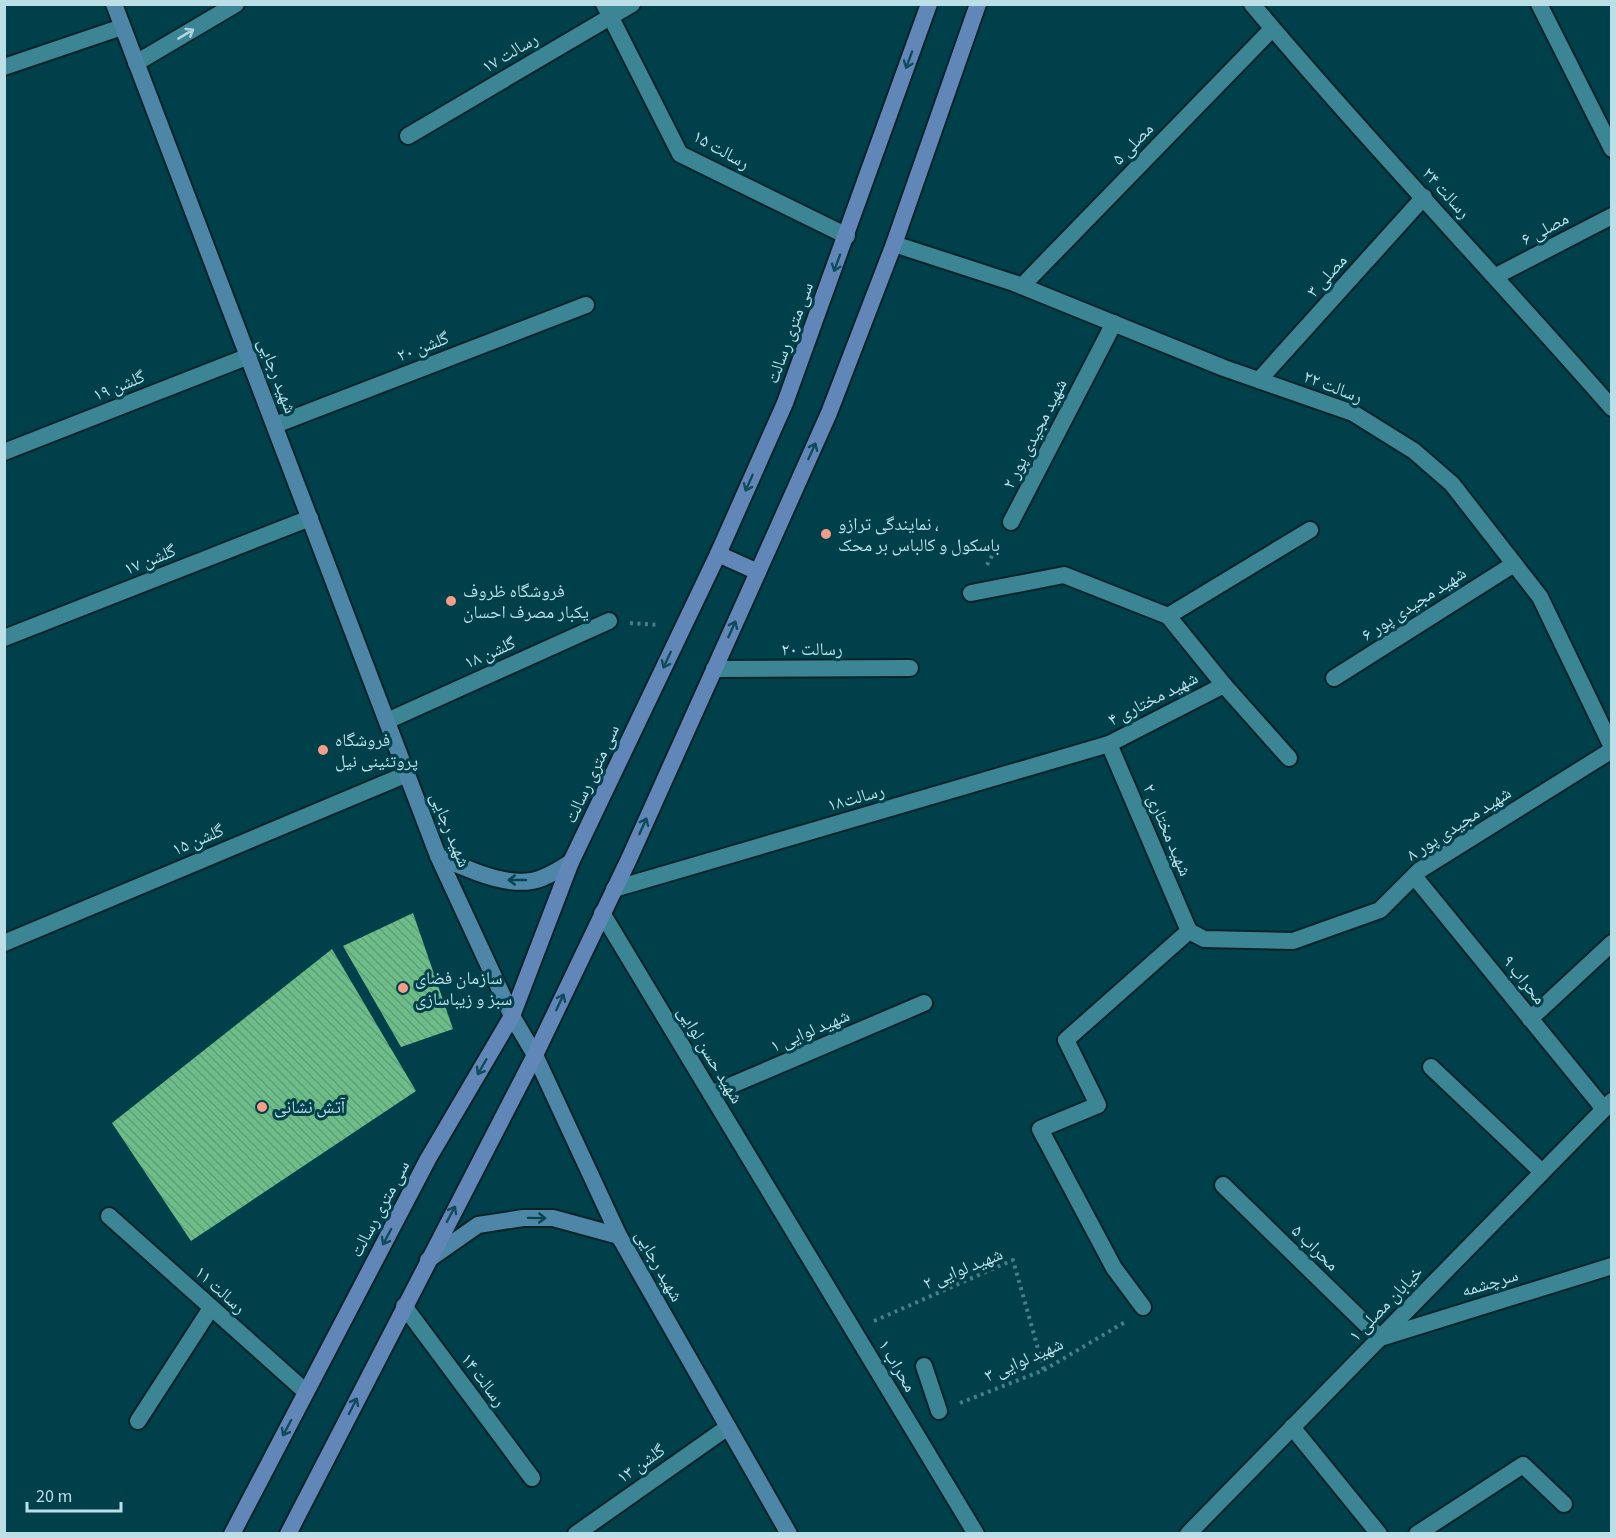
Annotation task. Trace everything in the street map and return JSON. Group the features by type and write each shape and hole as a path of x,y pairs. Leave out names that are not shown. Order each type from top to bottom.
{"main road":[{"name":"شهید رجایی","path":"114,4 438,856 512,1016 535,1055 619,1236 789,1533"},
{"name":"سی متری رسالت","path":"232,1533 428,1159 512,1016 571,862 718,554 785,403 929,4"},
{"path":"288,1533 427,1260 535,1055 614,889 758,572 829,412 894,244 978,4"},
{"path":"718,554 758,572"},
{"path":"438,856 487,876 510,881 540,879 571,862"},
{"path":"427,1260 478,1225 523,1218 553,1218 619,1236"}],"street":[{"path":"136,63 236,4"},
{"name":"۱۷ رسالت","path":"408,136 607,10 632,4"},
{"name":"۲۴ رسالت","path":"1252,4 1611,408"},
{"path":"1539,4 1611,149"},
{"name":"۱۵ رسالت","path":"607,10 680,154 847,236"},
{"path":"4,67 122,27"},
{"name":"۵ مصلی","path":"1022,286 1272,28"},
{"name":"۳ مصلی","path":"1259,380 1424,197"},
{"name":"۶ مصلی","path":"1496,276 1611,216"},
{"name":"۲۲ رسالت","path":"894,244 1022,286 1259,380 1353,413 1414,451 1452,484 1540,597 1611,749"},
{"name":"۲۰ گلشن","path":"275,425 586,305"},
{"name":"۲ شهید مجیدی پور","path":"1011,522 1114,323"},
{"name":"۱۹ گلشن","path":"4,452 249,356"},
{"name":"گلشن ۱۷","path":"4,638 310,518"},
{"path":"1168,616 1310,530"},
{"name":"۶ شهید مجیدی پور","path":"1334,678 1514,564"},
{"path":"971,593 1064,575 1168,616 1224,685"},
{"name":"۱۸ گلشن","path":"387,721 609,621"},
{"name":"۲۰ رسالت","path":"714,669 910,668"},
{"name":"۴ شهید مختاری","path":"1109,744 1224,685 1289,758"},
{"name":"رسالت۱۸","path":"614,889 1109,744"},
{"name":"۲ شهید مختاری","path":"1109,744 1189,932"},
{"name":"۸ شهید مجیدی پور","path":"1189,932 1204,939 1293,941 1380,910 1414,876 1611,749"},
{"name":"گلشن ۱۵","path":"4,943 407,774"},
{"name":"۹ محراب","path":"1414,876 1530,1019 1608,1105"},
{"name":"شهید حسن لوایی","path":"602,914 786,1218"},
{"path":"1143,1308 1114,1268 1040,1129 1098,1105 1066,1040 1189,932"},
{"path":"1530,1019 1611,943"},
{"name":"۱ شهید لوایی","path":"711,1094 924,1003"},
{"path":"1431,1067 1541,1171"},
{"name":"خیابان مصلی ۱","path":"1188,1533 1608,1105"},
{"name":"۵ محراب","path":"1223,1185 1380,1338"},
{"name":"۱۱ رسالت","path":"109,1216 306,1392"},
{"name":"۱ محراب","path":"786,1218 976,1533"},
{"name":"سرچشمه","path":"1380,1338 1611,1266"},
{"name":"۱۴ رسالت","path":"404,1306 532,1478"},
{"path":"138,1420 211,1308"},
{"path":"924,1366 939,1411"},
{"name":"۱۳ گلشن","path":"576,1533 728,1427"},
{"path":"1292,1427 1379,1533"},
{"path":"1417,1533 1523,1466 1564,1504"}],"path":[{"path":"971,593 1011,522"},
{"path":"609,621 684,626"},
{"name":"۲ شهید لوایی","path":"853,1330 1013,1260 1044,1370"},
{"name":"۳ شهید لوایی","path":"939,1411 1044,1370 1124,1323 1143,1308"}],"building":[{"name":"سازمان فضای سبز و زیباسازی","path":"413,913 453,1029 401,1047 343,946"},
{"name":"آتش نشانی","path":"332,949 416,1091 191,1241 112,1123"}],"place":[{"name":"نمایندگی ترازو ، باسکول و کالباس بر محک","path":"826,534"},
{"name":"فروشگاه ظروف یکبار مصرف احسان","path":"451,601"},
{"name":"فروشگاه پروتئینی نیل","path":"323,750"},
{"name":"سازمان فضای سبز و زیباسازی","path":"403,988"},
{"name":"آتش نشانی","path":"262,1107"}]}
